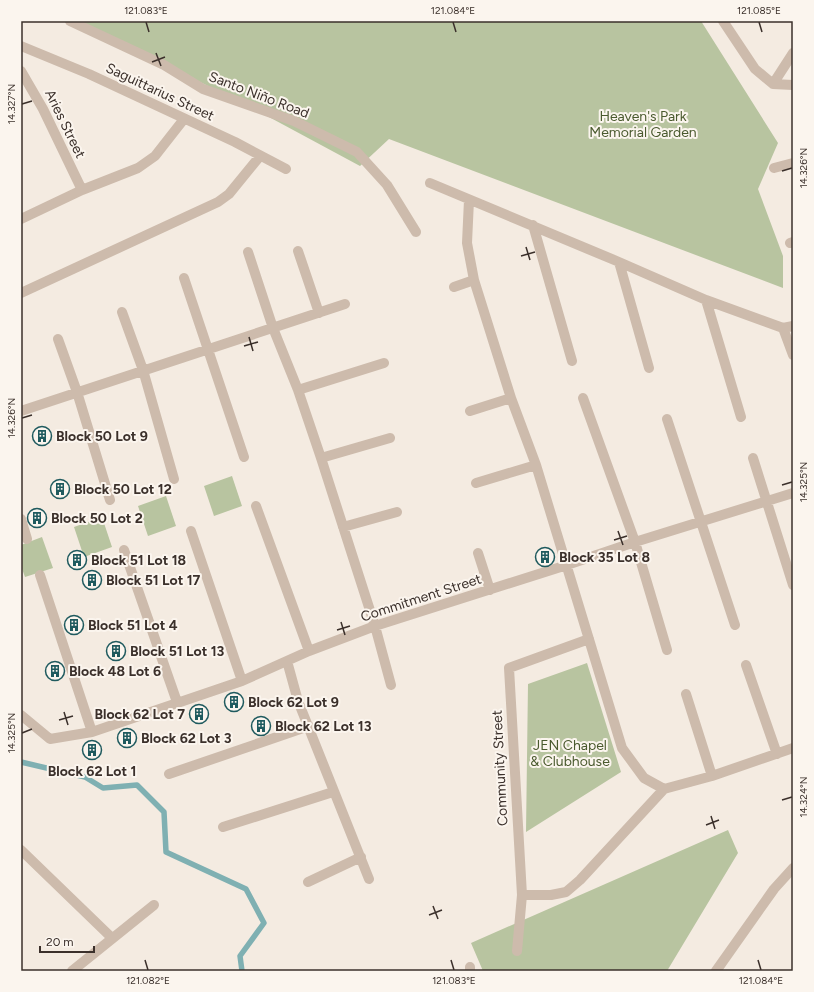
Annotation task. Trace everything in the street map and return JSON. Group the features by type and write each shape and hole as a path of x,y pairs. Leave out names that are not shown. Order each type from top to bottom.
{"street":[{"name":"Santo Niño Road","path":"70,21 164,65 203,89 294,121 357,152 387,185 416,232"},
{"path":"722,21 755,69 773,84 793,85"},
{"name":"Saguittarius Street","path":"21,46 89,74 286,168"},
{"path":"773,84 793,53"},
{"name":"Aries Street","path":"21,71 42,109 82,190"},
{"path":"22,215 138,168 155,156 184,119"},
{"path":"21,293 218,202 229,194 260,156"},
{"path":"774,168 793,163"},
{"path":"430,183 706,300 788,327 793,355"},
{"path":"469,200 467,243 474,280 511,398 536,465 622,748 644,778 664,789"},
{"path":"532,225 572,361"},
{"path":"298,251 319,313"},
{"path":"248,252 273,328 298,390 375,626 391,685"},
{"path":"619,262 649,368"},
{"path":"184,278 244,457"},
{"path":"454,287 474,280"},
{"path":"706,300 741,417"},
{"path":"21,411 345,304"},
{"path":"122,312 143,370 174,479"},
{"path":"58,339 77,392 110,500"},
{"path":"298,390 384,363"},
{"path":"470,411 511,398"},
{"path":"583,398 635,542 667,650"},
{"path":"667,419 735,625"},
{"path":"320,458 390,438"},
{"path":"753,458 793,585"},
{"path":"476,483 536,465"},
{"name":"Commitment Street","path":"21,715 50,739 92,732 242,681 308,651 375,626 793,492"},
{"path":"256,506 308,651"},
{"path":"343,527 397,512"},
{"path":"21,519 27,539"},
{"path":"191,531 242,681"},
{"path":"124,550 177,702"},
{"path":"478,553 490,590"},
{"path":"40,575 92,732"},
{"name":"Community Street","path":"517,951 522,895 509,668 589,639"},
{"path":"287,661 298,701 309,726 333,792 369,879"},
{"path":"746,665 777,754"},
{"path":"686,694 712,776"},
{"path":"169,774 309,726"},
{"path":"522,895 551,895 566,892 580,880 664,789 712,776 793,748"},
{"path":"223,827 333,792"},
{"path":"21,850 112,938"},
{"path":"308,882 361,857"},
{"path":"716,971 774,889 793,868"},
{"path":"72,971 154,905"}],"green space":[{"name":"Heaven's Park Memorial Garden","path":"80,21 701,21 778,143 758,189 783,256 783,288 389,139 360,166 269,117"},
{"path":"232,476 242,506 214,516 204,486"},
{"path":"166,496 176,526 148,536 138,506"},
{"path":"102,517 112,547 84,557 74,527"},
{"path":"42,537 53,568 25,577 21,566 21,545"},
{"name":"JEN Chapel & Clubhouse","path":"587,663 621,772 526,832 528,684"},
{"path":"728,830 738,853 667,971 483,971 471,943"}],"waterway":[{"path":"21,762 85,777 103,788 137,785 164,812 166,852 246,889 264,923 240,956 242,971"}],"place":[{"name":"Block 50 Lot 9","path":"42,436"},
{"name":"Block 50 Lot 12","path":"60,489"},
{"name":"Block 50 Lot 2","path":"37,518"},
{"name":"Block 35 Lot 8","path":"545,557"},
{"name":"Block 51 Lot 18","path":"77,560"},
{"name":"Block 51 Lot 17","path":"92,580"},
{"name":"Block 51 Lot 4","path":"74,625"},
{"name":"Block 51 Lot 13","path":"116,651"},
{"name":"Block 48 Lot 6","path":"55,671"},
{"name":"Block 62 Lot 9","path":"234,702"},
{"name":"Block 62 Lot 7","path":"199,714"},
{"name":"Block 62 Lot 13","path":"261,726"},
{"name":"Block 62 Lot 3","path":"127,738"},
{"name":"Block 62 Lot 1","path":"92,750"}]}
